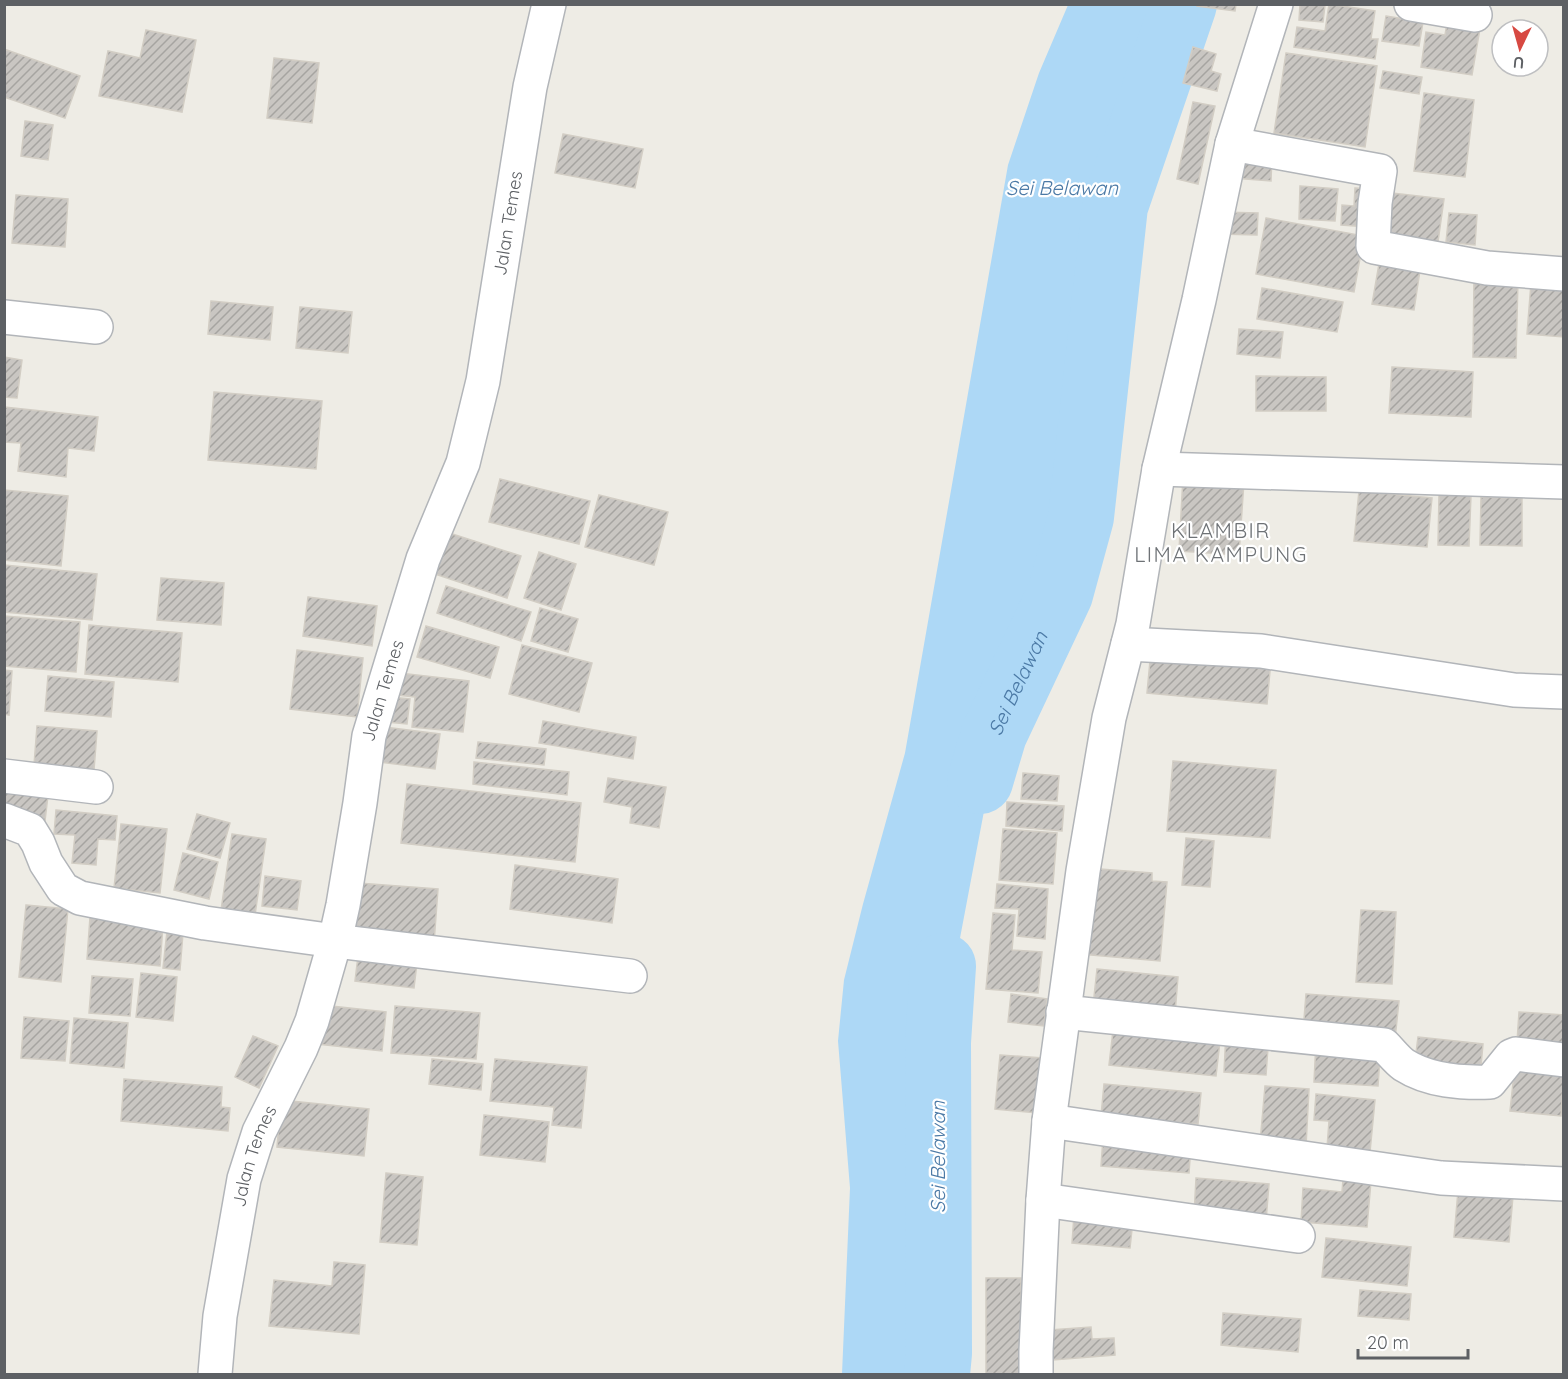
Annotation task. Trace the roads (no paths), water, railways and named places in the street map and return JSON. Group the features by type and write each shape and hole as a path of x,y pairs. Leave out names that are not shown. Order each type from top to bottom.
{"street":[{"name":"Jalan Temes","path":"215,1374 220,1316 244,1179 259,1132 312,1021 335,941 360,803 369,736 423,559 463,462 483,381 530,87 549,4"},
{"path":"1036,1374 1043,1200 1049,1121 1083,871 1109,718 1133,624 1159,469 1199,300 1232,144 1276,4"},
{"path":"1411,4 1475,15"},
{"path":"1232,144 1380,171 1375,203 1374,248 1487,268 1563,274"},
{"path":"4,317 96,327"},
{"path":"1159,469 1563,482"},
{"path":"1128,644 1261,651 1515,690 1563,692"},
{"path":"4,776 96,787"},
{"path":"4,820 30,830 46,863 63,889 80,898 205,923 630,976"},
{"path":"1063,1012 1384,1045 1402,1064 1422,1075 1468,1083 1490,1082 1511,1056 1516,1054 1563,1060"},
{"path":"1049,1121 1441,1178 1563,1184"},
{"path":"1043,1200 1298,1236"}],"water":[{"name":"Sei Belawan","path":"1068,5 1159,5 1140,75 1119,191 1037,598 988,790 943,1028 925,1128 917,1217 908,1374 842,1374 850,1188 838,1041 844,980 905,753 1008,165 1039,73"}],"waterway":[{"name":"Sei Belawan","path":"980,781 994,734 1060,594 1081,517 1115,206 1184,4"},
{"name":"Sei Belawan","path":"937,1374 939,1353 938,1042 943,966"}],"district":[{"name":"KLAMBIR LIMA KAMPUNG","path":"1221,543"}]}
